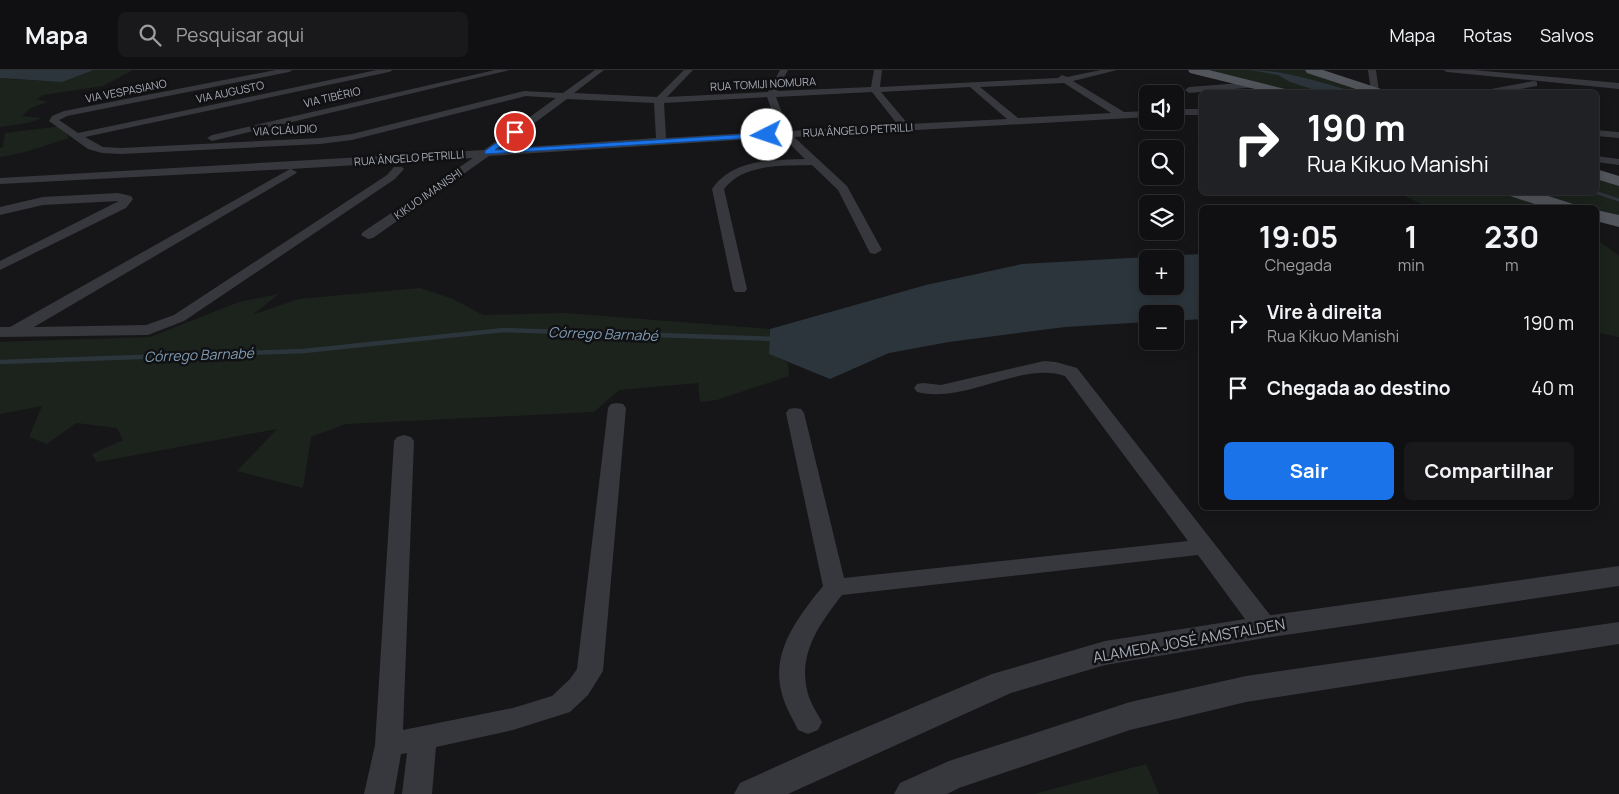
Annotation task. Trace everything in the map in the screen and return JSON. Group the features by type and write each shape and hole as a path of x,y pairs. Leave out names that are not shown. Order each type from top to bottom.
{"main road":[{"path":"1194,70 1273,90"},
{"path":"1312,70 1370,90"},
{"path":"1599,175 1619,180"},
{"path":"1526,195 1557,205"},
{"path":"1599,216 1619,221"}],"street":[{"name":"VIA VESPASIANO","path":"55,118 71,113 289,70"},
{"name":"VIA AUGUSTO","path":"76,136 389,70"},
{"name":"VIA TIBÉRIO","path":"164,149 506,70"},
{"name":"KIKUO IMANISHI","path":"368,235 487,153 600,70"},
{"path":"661,142 659,100 689,70"},
{"path":"784,70 770,95 785,134 843,188 875,250"},
{"path":"878,70 875,90 905,127"},
{"name":"RUA TOMIJI NOMURA","path":"507,88 526,94 560,99 659,100 1067,80 1113,70"},
{"path":"1372,70 1376,90"},
{"path":"1447,70 1619,86"},
{"path":"457,72 490,83"},
{"path":"1045,72 1067,80 1121,115"},
{"path":"1496,90 1531,77"},
{"path":"972,85 1015,121"},
{"path":"1189,90 1254,85"},
{"name":"VIA CLÁUDIO","path":"55,118 54,121 92,147 102,150 164,149 339,140 526,94"},
{"path":"1184,112 1199,112"},
{"name":"RUA ÂNGELO PETRILLI","path":"0,181 210,169 395,164 487,153 1139,114"},
{"path":"1599,132 1619,135"},
{"path":"1599,159 1619,162"},
{"path":"740,289 718,189 722,182 748,168 761,165 815,162"},
{"path":"7,332 148,330 178,318 391,177 395,164 351,169 230,176 210,169"},
{"path":"7,332 291,172"},
{"path":"0,211 18,204 40,201 118,197 127,199 122,205 0,266"},
{"path":"923,388 942,390 1044,366 1056,367 1071,372 1265,627"},
{"path":"389,745 513,719 561,704 579,687 590,670 616,408"},
{"path":"795,413 834,587"},
{"path":"379,794 389,745 404,440"},
{"path":"808,722 794,694 790,664 802,630 834,587 1205,547"},
{"name":"ALAMEDA JOSÉ AMSTALDEN","path":"752,794 834,756 1003,683 1105,653 1265,627 1619,576"},
{"path":"912,794 950,776 1130,716 1246,689 1619,633"},
{"path":"417,794 423,737"}],"shaded area":[{"path":"0,70 94,70 62,82 0,78"},
{"path":"94,70 133,70 103,86 43,95 37,99 47,102 29,109 22,116 43,118 27,123 0,127 0,78 48,80 71,78"},
{"path":"1201,70 1305,70 1363,90 1278,90"},
{"path":"1250,70 1277,72 1349,90 1315,90 1290,82 1278,75"},
{"path":"63,126 69,138 26,152 0,157 0,148 3,147 5,133"},
{"path":"1599,177 1619,182 1619,217 1599,212 1599,205 1575,205 1538,195 1599,195"},
{"path":"1402,195 1507,195 1543,205 1424,205"},
{"path":"1599,241 1619,256 1619,337 1599,333"},
{"path":"1199,254 1199,319 1184,320 1184,305 1139,305 1139,322 1065,327 949,342 889,353 830,379 769,354 770,329 926,285 1022,264 1139,257 1139,295 1184,295 1184,255"},
{"path":"420,288 453,299 483,315 565,313 770,329 769,353 788,363 789,376 717,400 700,402 698,383 619,390 594,412 346,424 311,437 303,488 237,471 277,429 97,462 92,454 123,440 117,428 76,423 47,444 29,437 42,406 0,414 0,342 150,337 239,302 279,294 252,315 299,299"},
{"path":"1146,764 1159,794 1034,794"}],"waterway":[{"path":"1599,193 1619,200"},
{"name":"Córrego Barnabé","path":"0,362 304,351 504,330 776,339"}],"route":[{"path":"515,132 487,153 767,135"}]}
